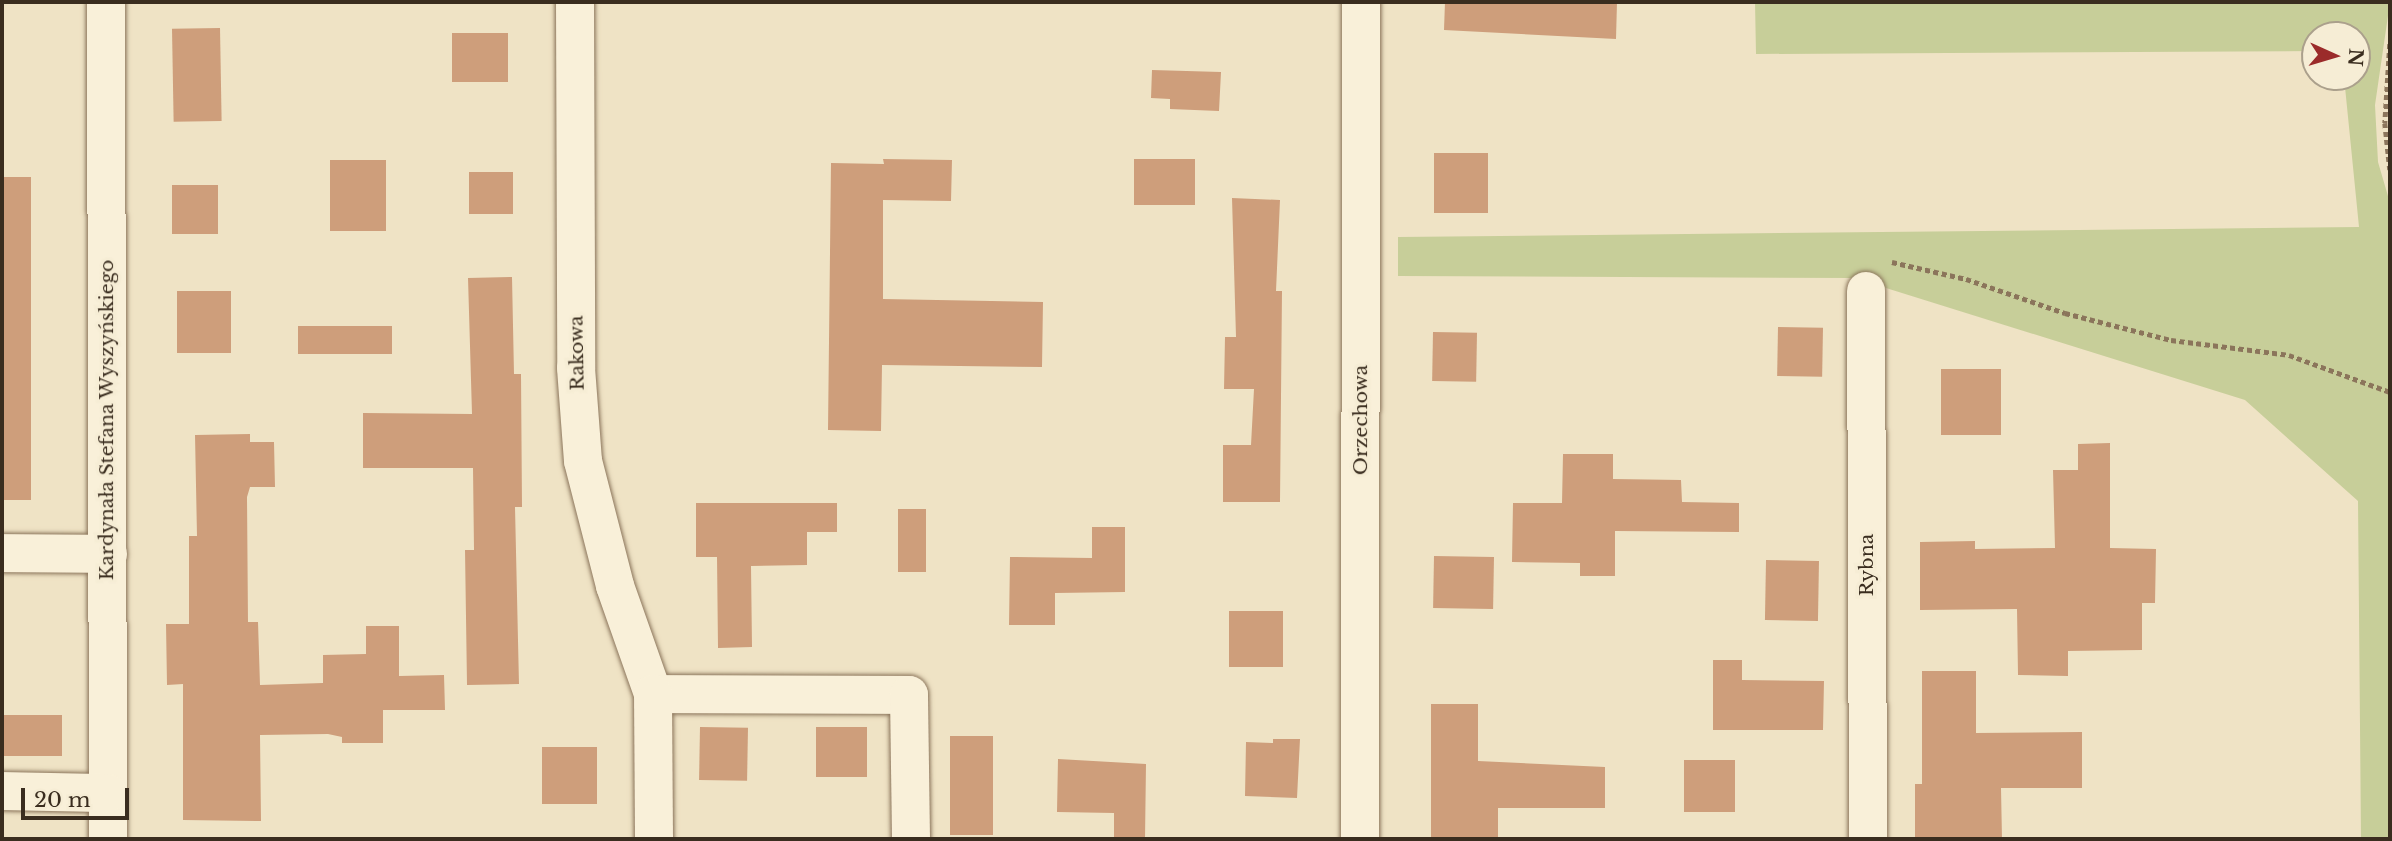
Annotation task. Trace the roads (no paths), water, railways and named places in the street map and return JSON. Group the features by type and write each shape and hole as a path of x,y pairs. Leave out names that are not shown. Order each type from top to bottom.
{"street":[{"name":"Kardynała Stefana Wyszyńskiego","path":"106,2 108,839"},
{"name":"Rakowa","path":"575,2 576,368 583,461 615,586 653,694 654,839"},
{"name":"Orzechowa","path":"1360,839 1361,2"},
{"name":"Rybna","path":"1866,292 1868,839"},
{"path":"2,553 108,554"},
{"path":"653,694 909,695 911,839"},
{"path":"2,791 108,793"}]}
